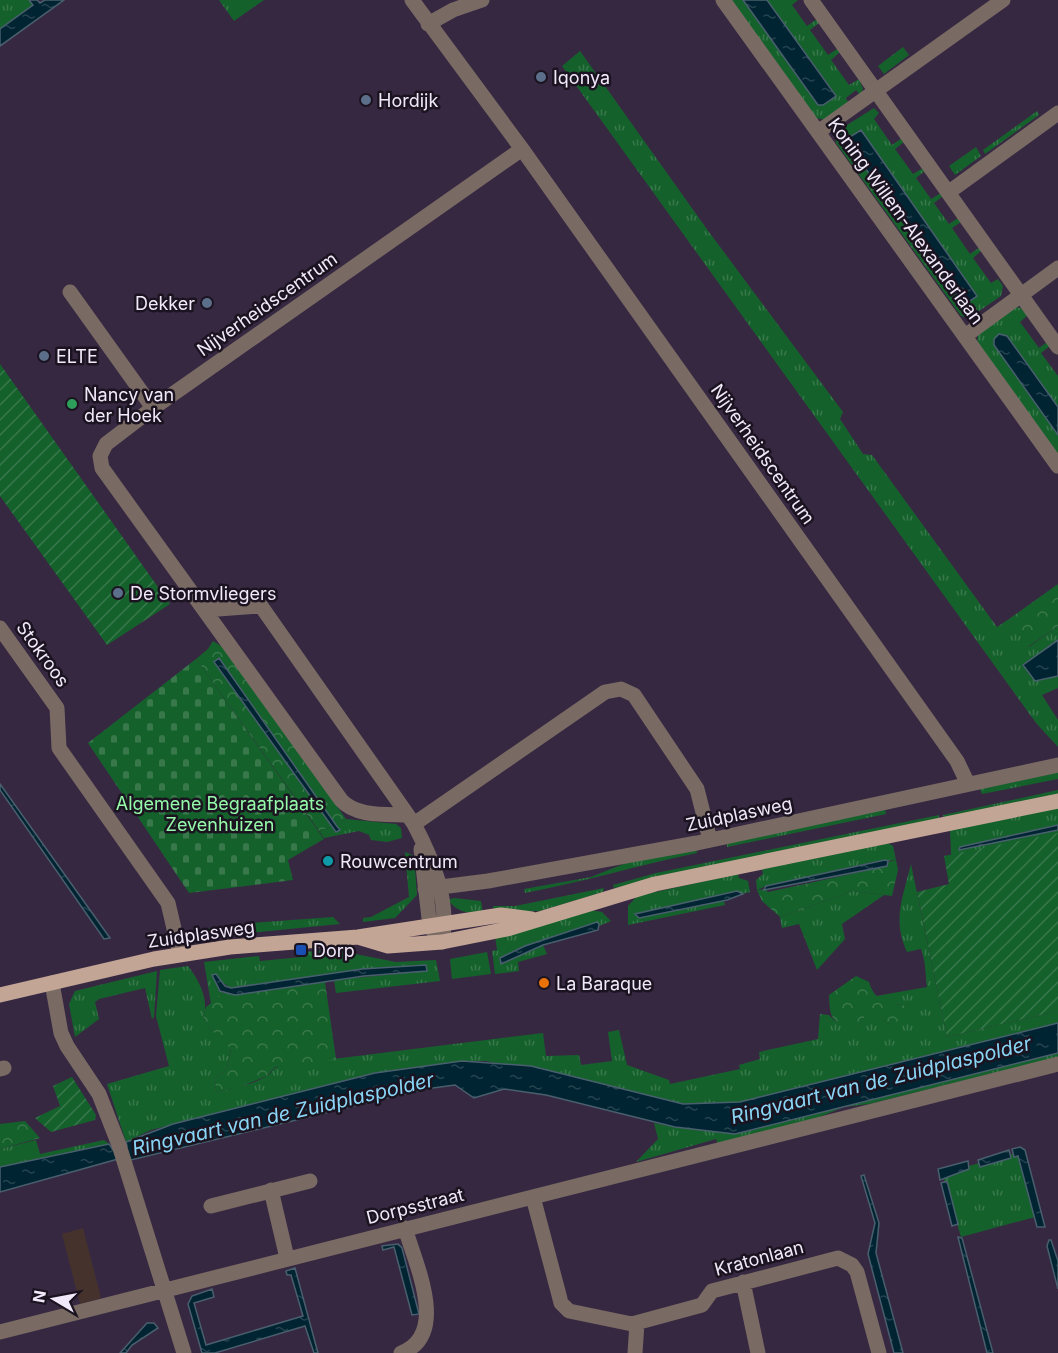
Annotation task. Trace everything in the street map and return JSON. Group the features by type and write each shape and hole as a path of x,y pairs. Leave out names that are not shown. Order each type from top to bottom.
{"main road":[{"name":"Zuidplasweg","path":"358,937 388,946 442,942 507,929 655,884 1058,801"},
{"name":"Zuidplasweg","path":"0,996 180,954 230,947 358,937 501,915 535,919"}],"street":[{"name":"Nijverheidscentrum","path":"412,0 522,148 957,761 968,783"},
{"path":"428,24 482,0"},
{"name":"Koning Willem-Alexanderlaan","path":"723,0 1058,466"},
{"path":"811,0 1058,347"},
{"path":"818,132 1003,0"},
{"path":"949,192 1058,113"},
{"name":"Nijverheidscentrum","path":"414,825 348,808 102,468 100,456 106,444 153,408 522,148"},
{"path":"965,336 1058,268"},
{"path":"70,292 153,408"},
{"path":"204,610 261,606 414,825 433,888 442,942"},
{"name":"Stokroos","path":"0,628 57,708 59,748 168,903 180,954"},
{"path":"414,825 605,692 621,689 634,695 697,789 710,840"},
{"name":"Zuidplasweg","path":"433,888 488,881 710,840 1058,765"},
{"path":"52,983 61,1033 99,1094 122,1152 184,1353"},
{"name":"Dorpsstraat","path":"0,1332 1058,1064"},
{"path":"211,1206 310,1181"},
{"path":"271,1190 287,1258"},
{"name":"Kratonlaan","path":"533,1197 561,1303 569,1311 580,1315 632,1324 638,1323 702,1305 712,1291 831,1259 846,1261 858,1275 879,1353"},
{"path":"401,1353 417,1342 425,1332 428,1314 405,1228"},
{"path":"743,1282 758,1353"},
{"path":"635,1353 638,1323"}],"shaded area":[{"path":"83,1228 101,1298 80,1304 62,1234"}],"green space":[{"path":"0,0 29,0 33,5 0,29"},
{"path":"219,0 264,0 234,21"},
{"path":"730,0 743,0 818,104 823,105 836,96 767,0 798,0 792,5 807,26 817,19 819,23 810,30 828,55 837,49 840,52 831,60 849,85 859,79 863,89 860,95 856,90 846,98 849,104 825,120 816,118"},
{"path":"903,47 909,55 884,74 878,66"},
{"path":"580,51 709,232 843,412 840,419 863,454 872,455 997,627 1009,619 1029,647 1058,626 1058,640 1023,665 1035,681 1058,676 1058,688 1042,695 1058,720 1058,747 1036,723 562,66"},
{"path":"874,108 879,113 874,119 892,145 902,138 904,142 895,149 913,174 923,168 925,171 916,178 931,199 941,193 943,196 934,203 949,224 958,218 961,222 952,228 970,254 980,247 982,250 973,258 991,283 998,279 1003,286 1001,296 969,318 961,316 836,143 835,137 839,130","holes":["861,131 977,296 965,305 845,141"]},
{"path":"1037,111 1039,115 985,154 983,150"},
{"path":"976,147 981,156 955,175 949,166"},
{"path":"1015,306 1023,309 1028,315 1020,322 1039,348 1047,342 1050,346 1041,353 1058,376 1058,407 1007,336 993,342 1058,435 1058,456 977,344 978,332"},
{"path":"0,364 170,604 107,645 0,496"},
{"path":"1058,584 1058,626 1028,647 1009,619"},
{"path":"213,641 224,648 346,819 336,825 218,659 214,662 332,826 319,831 196,659 208,649"},
{"name":"Algemene Begraafplaats Zevenhuizen","path":"196,659 324,839 288,860 293,880 189,893 88,743"},
{"path":"1058,772 1058,779 982,794 980,789"},
{"path":"1058,790 1058,794 944,818 943,815"},
{"path":"1058,808 1058,825 959,849 1058,830 1058,835 956,856 951,854 950,830"},
{"path":"885,809 886,814 727,847 727,842"},
{"path":"939,815 939,818 614,888 613,885 656,873"},
{"path":"346,819 396,824 401,828 402,838 387,842 371,840 369,835 359,831 324,838 319,831 332,826 335,832 339,829 336,825"},
{"path":"1058,833 1058,1011 947,1037 917,892 949,884 944,856"},
{"path":"888,843 893,846 896,860 873,862 757,890 756,880 763,874 762,869"},
{"path":"696,849 697,853 568,884 525,893 524,889 591,877 631,861"},
{"path":"405,852 414,856 417,895 395,918 363,922 363,918 371,917 409,897"},
{"path":"896,860 898,870 892,896 853,891 780,917 762,901 757,890 765,889 768,892 887,866 888,862"},
{"path":"911,864 947,1037 1058,1011 1058,1023 740,1102 683,1104 486,1061 462,1061 375,1073 151,1130 126,1142 107,1084 169,1066 156,1016 160,970 188,966 196,977 204,997 203,1016 210,1029 231,1048 227,1068 215,1079 216,1092 255,1082 284,1065 543,1033 546,1056 579,1055 581,1065 612,1061 608,1032 619,1030 627,1065 669,1080 670,1084 740,1069 739,1065 760,1059 759,1052 818,1039 820,1014 829,1015 835,1021 858,1028 869,1008 889,1024 908,1006 882,1002 876,996 927,987 921,949 907,952 900,929 900,908"},
{"path":"738,874 739,878 748,881 750,892 637,917 724,901 725,905 628,925 628,906 637,896"},
{"path":"604,888 603,892 540,911 494,911 493,906 515,906"},
{"path":"853,891 884,895 842,924 845,939 817,970 799,924 782,928 780,917"},
{"path":"454,898 481,901 483,913 460,910 448,900"},
{"path":"589,910 602,912 611,921 599,926 597,922 525,946 500,958 501,964 543,945 547,954 518,962 519,971 495,974 492,951 497,950 495,936"},
{"path":"333,917 340,924 250,933 249,923"},
{"path":"246,924 247,933 195,940 209,928"},
{"path":"335,950 396,962 436,960 440,981 336,993 334,980 426,971 426,965 362,969 246,987 231,988 220,981 220,991 224,993 211,1004 204,962 259,956 260,961 302,957 302,952"},
{"path":"487,952 491,974 452,979 450,959"},
{"path":"157,971 152,1019 145,988 99,999 95,1002 99,1019 75,1037 69,1004 75,991"},
{"path":"856,976 869,982 875,994 884,1001 909,1006 905,1023 889,1024 869,1009 858,1028 834,1019 830,1010 829,995"},
{"path":"325,982 336,1059 293,1067 284,1065 275,1067 267,1076 240,1087 216,1092 215,1079 227,1068 231,1049 210,1029 203,1016 206,1007 224,993"},
{"path":"1058,1053 1058,1057 869,1104 844,1107 817,1118 718,1144 716,1139 636,1162 658,1139 654,1123 675,1127 908,1089"},
{"path":"72,1077 96,1115 95,1120 51,1132 35,1118 60,1106 53,1086"},
{"path":"25,1121 40,1138 0,1149 0,1124"},
{"path":"36,1140 40,1154 104,1140 109,1144 0,1167 0,1149"},
{"path":"1010,1154 1018,1155 1035,1217 961,1237 944,1179 947,1175 969,1169 969,1166 979,1163 980,1167 1011,1158"}],"water":[{"path":"29,0 37,0 40,3 45,0 64,0 0,46 0,29 33,5"},
{"path":"743,0 767,0 836,96 823,105 818,105"},
{"path":"861,130 977,296 964,305 845,140"},
{"path":"999,334 1007,336 1058,407 1058,435 994,345 994,339"},
{"path":"1058,640 1058,676 1035,681 1023,665"},
{"path":"219,658 340,830 336,832 214,662"},
{"path":"0,784 110,938 104,939 0,790"},
{"path":"1058,825 1058,830 959,850 960,847"},
{"path":"888,861 887,866 764,890 766,886"},
{"path":"737,891 743,894 727,900 639,918 635,914"},
{"path":"597,922 598,930 543,945 501,964 500,958 525,946"},
{"path":"426,965 427,971 364,976 235,995 220,991 212,975 216,974 225,986 231,988 362,969"},
{"name":"Ringvaart van de Zuidplaspolder","path":"1058,1023 1058,1053 735,1134 675,1127 546,1095 504,1089 474,1098 455,1085 425,1089 131,1160 129,1156 0,1192 0,1167 109,1144 113,1150 127,1146 126,1142 173,1124 375,1073 462,1061 531,1066 683,1104 740,1102"},
{"path":"1020,1147 1025,1150 1045,1227 1037,1227 1018,1156 1014,1157 1012,1149"},
{"path":"1009,1150 1011,1158 980,1167 978,1160"},
{"path":"968,1161 969,1169 940,1180 938,1169"},
{"path":"864,1175 879,1223 876,1253 903,1353 894,1353 868,1254 875,1223 861,1176"},
{"path":"947,1181 958,1224 952,1226 941,1183"},
{"path":"958,1237 962,1238 993,1353 987,1353"},
{"path":"1051,1240 1058,1261 1058,1289 1047,1246"},
{"path":"398,1244 402,1248 419,1314 412,1315 394,1247 383,1250 382,1246"},
{"path":"295,1268 318,1353 314,1353 305,1326 215,1353 202,1353 188,1304 192,1296 212,1289 214,1297 194,1303 206,1345 303,1316 291,1275 287,1275 286,1271"},
{"path":"147,1323 154,1323 158,1328 132,1345 126,1353 120,1353"}],"place":[{"name":"Iqonya","path":"541,77"},
{"name":"Hordijk","path":"366,100"},
{"name":"Dekker","path":"207,303"},
{"name":"ELTE","path":"44,356"},
{"name":"Nancy van der Hoek","path":"72,404"},
{"name":"De Stormvliegers","path":"118,593"},
{"name":"Rouwcentrum","path":"328,861"},
{"name":"Dorp","path":"301,950"},
{"name":"La Baraque","path":"544,983"}]}
